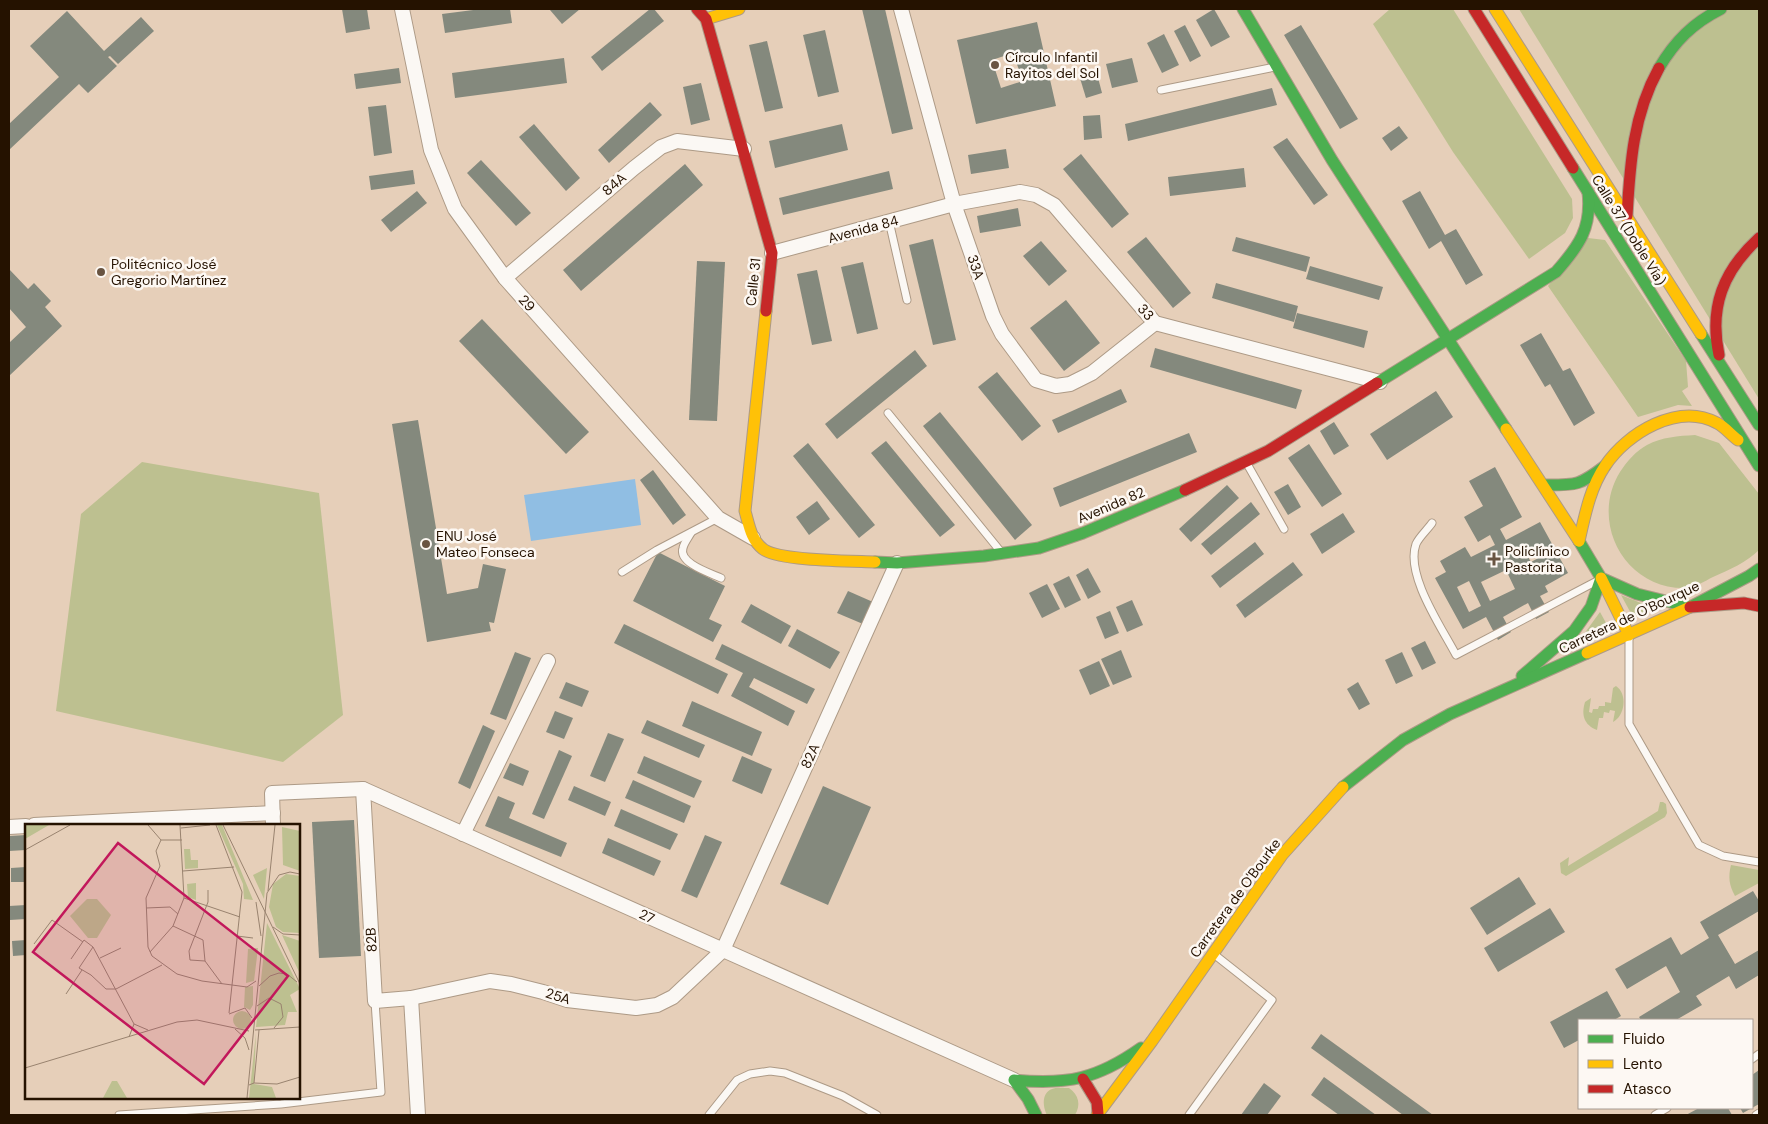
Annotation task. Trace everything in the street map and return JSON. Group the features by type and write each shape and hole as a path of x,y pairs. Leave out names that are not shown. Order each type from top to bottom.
{"main road":[{"name":"Calle 31","path":"697,9 706,19 772,253 745,511 752,538"},
{"path":"706,19 738,9"},
{"path":"1243,9 1275,67 1389,249 1579,541 1601,578 1629,635"},
{"name":"Calle 37 (Doble Vía)","path":"1474,9 1759,466"},
{"name":"Calle 37 (Doble Vía)","path":"1496,9 1528,63 1724,369"},
{"path":"1627,216 1629,170 1636,130 1648,90 1667,54 1691,27 1721,9"},
{"name":"Avenida 82","path":"752,538 764,550 788,558 897,563 1002,554 1039,548 1083,533 1268,451 1556,272 1576,250 1587,228 1588,190"},
{"path":"1759,238 1742,254 1729,273 1718,300 1714,326 1716,345 1724,369 1759,425"},
{"path":"1544,485 1574,485 1588,479 1605,466 1636,435 1650,426 1672,417 1696,417 1717,423 1747,447"},
{"path":"1579,541 1588,502 1605,466"},
{"name":"Carretera de O'Bourque","path":"1508,688 1690,607 1759,569"},
{"path":"1601,578 1637,594 1690,607 1744,602 1759,606"},
{"path":"1508,688 1574,631 1591,607 1601,578"},
{"name":"Carretera de O'Bourke","path":"1098,1115 1282,855 1348,782 1403,740 1450,714 1508,688"},
{"path":"1014,1080 1038,1083 1083,1079 1118,1064 1152,1041"},
{"path":"1083,1079 1097,1102 1098,1115"},
{"path":"1014,1080 1028,1099 1036,1115"}],"street":[{"name":"29","path":"402,9 431,150 455,209 505,278 718,518 752,538"},
{"name":"33A","path":"901,9 954,204 993,316 1002,334 1036,380 1056,386 1070,384 1092,373 1155,323"},
{"name":"84A","path":"505,278 661,146 677,141 744,149"},
{"name":"33","path":"954,204 1020,192 1036,195 1054,205 1155,323 1380,382"},
{"name":"Avenida 84","path":"772,253 954,204"},
{"name":"82A","path":"723,950 897,563"},
{"path":"464,834 548,661"},
{"name":"27","path":"273,819 272,793 362,789 1014,1080"},
{"name":"82B","path":"362,789 375,1001"},
{"path":"74,824 273,819"},
{"path":"9,826 25,826"},
{"name":"25A","path":"375,1001 411,998 490,981 511,984 567,1000 636,1008 657,1005 673,997 723,950"},
{"path":"411,998 418,1115"}],"lane":[{"path":"1161,90 1275,67"},
{"path":"889,222 906,300"},
{"path":"888,412 1002,554"},
{"path":"1246,462 1284,529"},
{"path":"622,572 657,550 718,518"},
{"path":"1432,523 1416,544 1415,565 1420,589 1456,655 1601,578"},
{"path":"691,533 682,548 683,555 688,562 721,578"},
{"path":"1629,635 1629,724 1699,845 1723,856 1759,862"},
{"path":"1189,1115 1272,1000 1213,953"},
{"name":"82B","path":"119,1115 281,1104 380,1092 375,1001"},
{"path":"709,1115 737,1080 750,1074 770,1071 785,1072 843,1096 877,1115"},
{"path":"1654,1115 1665,1109"}],"green space":[{"path":"1390,9 1453,9 1572,199 1573,218 1565,233 1529,259 1453,152 1373,24"},
{"path":"1519,9 1759,9 1759,399"},
{"path":"1588,238 1605,240 1686,361 1688,387 1682,391 1692,406 1678,405 1638,417 1548,286"},
{"path":"1695,435 1719,443 1759,494 1759,550 1737,565 1696,586 1685,588 1664,585 1645,577 1630,565 1618,549 1611,531 1609,511 1611,491 1620,472 1643,447 1653,442 1676,436"},
{"path":"142,462 319,493 343,715 283,762 56,711 81,514"},
{"path":"1621,595 1656,609 1633,617"},
{"path":"1600,612 1611,632 1566,649 1584,634"},
{"path":"1616,686 1622,694 1624,705 1620,715 1613,722 1615,711 1604,712 1603,718 1599,718 1597,730 1586,722 1583,711 1585,702 1591,698 1589,712 1592,713 1593,709 1605,706 1605,702 1611,703 1613,688"},
{"path":"1660,802 1666,804 1667,813 1665,817 1566,876 1561,873 1560,863 1569,857 1568,866 1658,811"},
{"path":"1731,865 1759,870 1759,883 1735,896 1730,881"},
{"path":"1054,1088 1069,1088 1078,1100 1078,1108 1075,1115 1047,1115 1044,1104 1048,1091"}],"water":[{"path":"635,479 641,525 531,541 524,495"}],"building":[{"path":"342,9 367,9 370,29 346,33"},
{"path":"481,9 510,9 512,23 445,33 442,14"},
{"path":"551,9 580,9 562,24"},
{"path":"650,9 654,9 664,21 602,71 591,57"},
{"path":"862,9 885,9 913,129 892,134"},
{"path":"1214,9 1230,37 1211,47 1196,20"},
{"path":"67,11 104,51 141,17 154,31 118,64 110,56 108,57 117,66 88,93 79,84 9,150 9,124 59,77 30,46"},
{"path":"1037,22 1056,106 976,124 957,40","holes":["1013,53 1023,81 1001,88 992,60"]},
{"path":"1185,25 1201,56 1190,62 1174,31"},
{"path":"1301,25 1358,119 1340,129 1284,35"},
{"path":"825,30 839,92 818,97 803,35"},
{"path":"1164,34 1179,65 1162,73 1147,43"},
{"path":"767,41 783,108 765,112 749,45"},
{"path":"564,58 567,83 455,98 452,73"},
{"path":"1132,58 1138,82 1112,88 1106,64"},
{"path":"399,68 401,83 356,89 354,74"},
{"path":"1096,70 1102,93 1086,98 1079,75"},
{"path":"701,83 710,120 691,125 683,87"},
{"path":"1272,88 1277,105 1128,141 1125,124"},
{"path":"650,102 662,115 609,163 598,150"},
{"path":"386,105 392,153 374,156 368,107"},
{"path":"1100,115 1102,138 1084,140 1083,116"},
{"path":"534,124 580,178 566,191 519,137"},
{"path":"842,124 848,150 775,168 769,141"},
{"path":"1399,126 1408,138 1391,151 1382,138"},
{"path":"1287,138 1328,195 1314,205 1273,147"},
{"path":"1006,149 1009,168 971,174 968,155"},
{"path":"1081,154 1129,214 1112,228 1063,169"},
{"path":"481,160 531,213 516,226 467,173"},
{"path":"685,164 703,185 581,291 563,270"},
{"path":"1244,168 1246,187 1170,196 1168,177"},
{"path":"413,170 415,184 371,190 369,176"},
{"path":"889,171 893,189 783,215 779,198"},
{"path":"417,191 427,203 391,232 381,220"},
{"path":"1420,191 1445,235 1456,229 1483,275 1466,285 1441,241 1429,249 1402,201"},
{"path":"1018,208 1021,226 980,233 977,216"},
{"path":"1146,237 1191,293 1173,308 1127,252"},
{"path":"1236,237 1310,257 1306,272 1232,251"},
{"path":"933,239 956,340 933,345 909,245"},
{"path":"1041,241 1067,271 1049,286 1023,256"},
{"path":"697,261 725,262 717,421 689,420"},
{"path":"863,262 878,329 857,334 841,267"},
{"path":"1310,266 1383,287 1379,300 1306,279"},
{"path":"9,269 28,289 34,283 51,301 45,307 62,326 9,376 9,343 26,327 9,308"},
{"path":"817,270 832,341 812,345 797,274"},
{"path":"1216,283 1298,306 1294,322 1212,298"},
{"path":"1066,300 1100,343 1064,371 1030,328"},
{"path":"1297,313 1368,331 1364,348 1293,328"},
{"path":"482,319 589,432 566,454 459,341"},
{"path":"1541,333 1563,371 1570,368 1595,413 1574,426 1550,384 1545,387 1520,345"},
{"path":"1155,348 1302,390 1296,409 1150,367"},
{"path":"915,350 927,366 837,439 825,424"},
{"path":"997,372 1041,426 1022,441 978,387"},
{"path":"1121,389 1127,402 1058,433 1052,420"},
{"path":"1436,391 1453,417 1387,460 1370,434"},
{"path":"940,412 1032,525 1015,540 923,426"},
{"path":"418,420 447,594 478,588 483,564 506,569 494,623 489,622 491,631 427,642 392,424"},
{"path":"1334,422 1349,446 1334,455 1320,431"},
{"path":"1189,433 1197,452 1060,507 1053,488"},
{"path":"886,441 955,525 940,537 871,453"},
{"path":"808,443 875,525 859,538 793,456"},
{"path":"1309,444 1342,494 1322,507 1288,458"},
{"path":"1495,467 1522,517 1500,529 1506,540 1540,522 1568,573 1545,586 1548,592 1540,596 1549,612 1536,619 1528,603 1503,617 1511,632 1498,640 1486,617 1463,629 1435,578 1446,572 1440,561 1465,547 1471,557 1495,545 1490,535 1478,542 1464,517 1483,506 1469,481","holes":["1541,548 1544,555 1531,562 1527,555","1506,570 1515,589 1490,601 1481,582","1469,581 1481,606 1469,612 1457,587"]},
{"path":"653,470 686,515 673,525 640,480"},
{"path":"1288,484 1301,507 1288,515 1274,492"},
{"path":"1227,485 1239,498 1191,542 1179,529"},
{"path":"817,501 830,519 809,535 796,517"},
{"path":"1251,502 1260,514 1211,555 1201,544"},
{"path":"1343,513 1355,532 1322,554 1310,534"},
{"path":"1255,542 1264,554 1220,588 1211,576"},
{"path":"658,552 725,586 709,619 722,625 713,642 633,601"},
{"path":"1293,562 1303,575 1245,618 1236,605"},
{"path":"1088,568 1101,592 1088,599 1076,575"},
{"path":"1069,576 1081,600 1065,608 1053,584"},
{"path":"1047,584 1060,609 1042,618 1029,593"},
{"path":"848,591 873,602 863,624 837,613"},
{"path":"1132,600 1143,625 1127,632 1116,607"},
{"path":"751,604 791,626 781,644 741,622"},
{"path":"1110,611 1119,633 1105,639 1096,617"},
{"path":"624,624 728,674 718,694 614,643"},
{"path":"797,629 840,652 830,669 788,646"},
{"path":"1425,641 1436,663 1422,670 1411,648"},
{"path":"722,644 815,689 807,704 754,678 749,687 795,711 788,726 731,696 743,673 715,659"},
{"path":"1121,650 1132,677 1113,685 1101,659"},
{"path":"515,652 531,658 506,720 490,714"},
{"path":"1402,652 1413,676 1396,684 1385,660"},
{"path":"1099,661 1110,686 1090,695 1079,670"},
{"path":"566,682 589,691 582,707 559,698"},
{"path":"1358,682 1370,704 1359,710 1347,689"},
{"path":"692,701 762,732 752,756 682,726"},
{"path":"555,711 573,718 564,739 546,732"},
{"path":"647,720 705,745 699,758 641,733"},
{"path":"483,725 495,731 470,789 458,783"},
{"path":"608,733 624,739 605,782 590,776"},
{"path":"559,750 572,756 544,819 532,814"},
{"path":"644,756 702,781 694,798 637,773"},
{"path":"742,756 772,769 762,794 732,781"},
{"path":"510,763 529,771 523,786 503,778"},
{"path":"633,780 691,806 684,823 625,798"},
{"path":"574,786 611,802 605,816 568,800"},
{"path":"823,786 871,807 828,905 780,884"},
{"path":"498,796 515,803 509,818 567,843 561,857 485,826"},
{"path":"621,809 678,834 670,850 614,826"},
{"path":"354,820 361,956 319,958 312,822"},
{"path":"25,835 25,850 9,851 9,836"},
{"path":"705,835 722,842 697,898 681,891"},
{"path":"608,838 661,861 654,876 602,853"},
{"path":"25,867 25,882 11,882 11,868"},
{"path":"1519,877 1536,904 1487,935 1470,908"},
{"path":"1753,891 1759,901 1759,911 1718,935 1735,964 1759,950 1759,975 1736,989 1729,976 1696,996 1702,1005 1678,1019 1640,1019 1639,1017 1680,992 1666,966 1627,989 1615,969 1671,937 1681,955 1709,938 1700,922"},
{"path":"25,905 25,919 10,920 9,906"},
{"path":"1550,908 1565,932 1498,972 1484,948"},
{"path":"25,940 25,955 13,956 12,941"},
{"path":"1607,991 1621,1016 1616,1019 1578,1019 1578,1041 1564,1048 1550,1022"},
{"path":"1321,1034 1433,1115 1403,1115 1311,1048"},
{"path":"1759,1070 1759,1104 1753,1107 1753,1074"},
{"path":"1324,1077 1376,1115 1339,1115 1311,1095"},
{"path":"1264,1083 1281,1096 1267,1115 1241,1115"},
{"path":"1697,1109 1729,1109 1732,1115 1686,1115"},
{"path":"1741,1109 1750,1109 1743,1113"}],"traffic: fast":[{"path":"1243,9 1332,160 1506,429"},
{"path":"1659,68 1685,34 1702,20 1721,9"},
{"path":"1573,168 1759,466"},
{"path":"1377,383 1556,272 1571,254 1582,236 1588,216 1588,192"},
{"path":"1701,334 1759,425"},
{"path":"1544,485 1577,483 1605,466"},
{"path":"875,562 897,563 984,556 1039,548 1083,533 1185,490"},
{"path":"1579,541 1601,578 1637,594 1690,607 1759,569"},
{"path":"1522,676 1574,631 1591,607 1601,578"},
{"path":"1343,787 1403,740 1450,714 1587,653"},
{"path":"1036,1115 1028,1099 1014,1080 1050,1081 1081,1078 1110,1067 1141,1048"}],"traffic: slow":[{"path":"706,19 739,9"},
{"path":"1495,9 1701,334"},
{"path":"766,311 745,511 753,537 763,549 784,556 816,560 875,562"},
{"path":"1579,541 1589,502 1600,474 1626,442 1640,432 1670,419 1686,416 1702,417 1717,423 1738,440"},
{"path":"1506,429 1579,541"},
{"path":"1601,578 1629,635"},
{"path":"1587,653 1690,607"},
{"path":"1097,1115 1152,1041 1282,855 1343,787"}],"traffic: jam":[{"path":"697,9 706,19 772,253 766,311"},
{"path":"1474,9 1573,168"},
{"path":"1627,216 1634,140 1643,104 1659,68"},
{"path":"1719,355 1716,321 1722,291 1736,263 1759,238"},
{"path":"1185,490 1268,451 1377,383"},
{"path":"1690,607 1744,603 1759,606"},
{"path":"1083,1079 1097,1102 1098,1114"}],"place":[{"name":"Círculo Infantil Rayitos del Sol","path":"995,65"},
{"name":"Politécnico José Gregorio Martínez","path":"101,272"},
{"name":"ENU José Mateo Fonseca","path":"426,544"},
{"name":"Policlínico Pastorita","path":"1494,559"}]}
